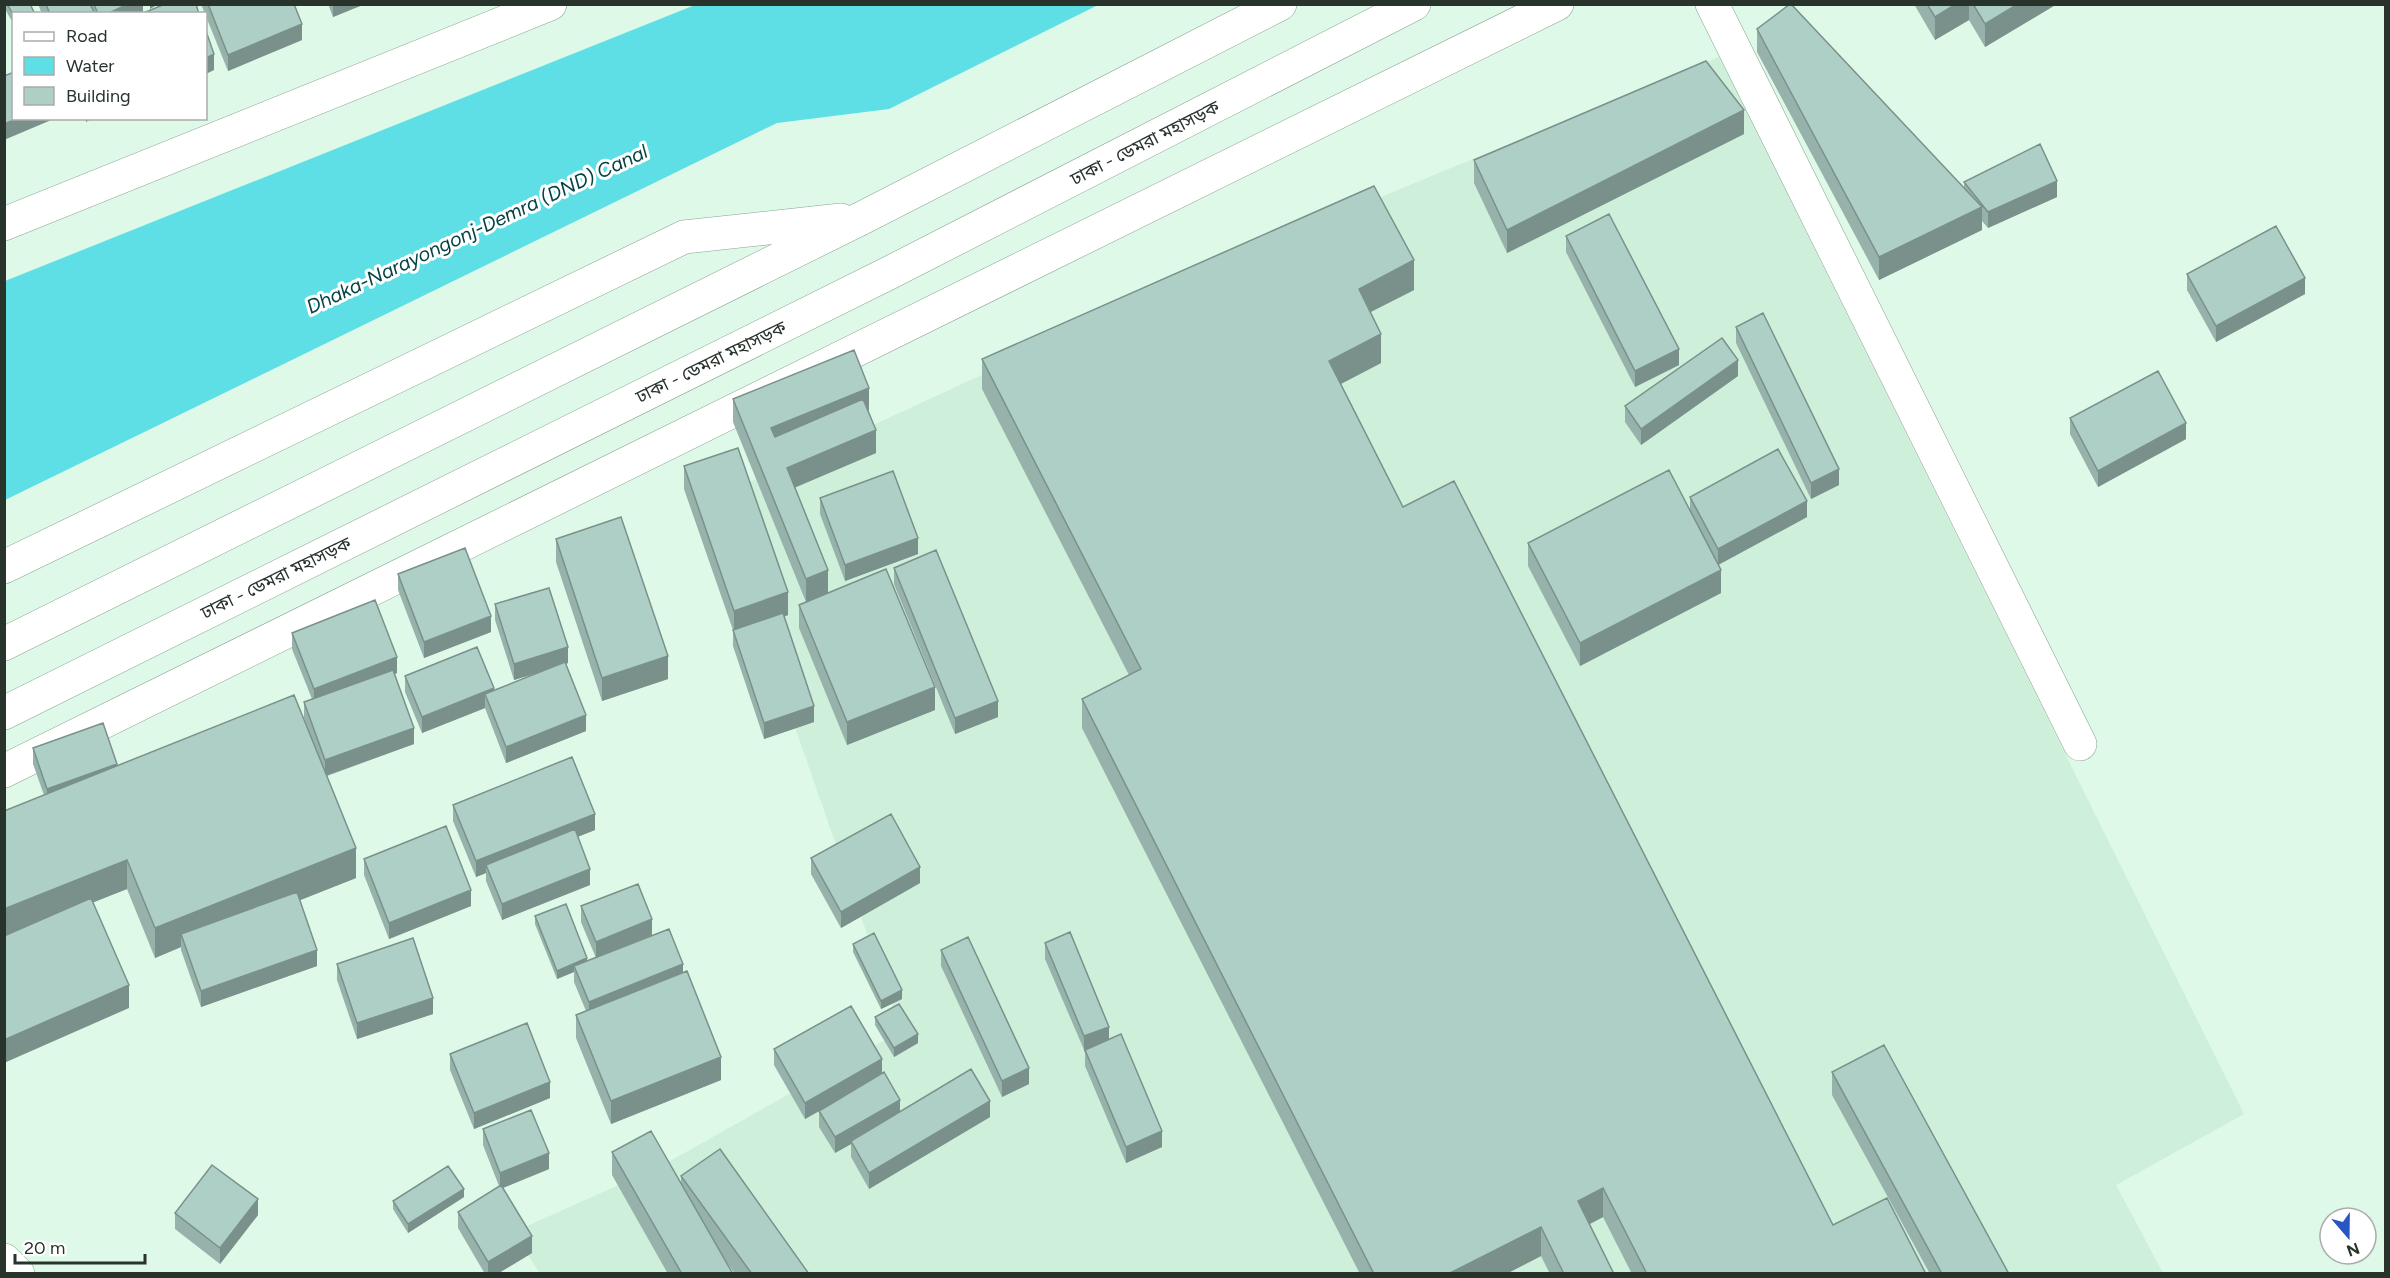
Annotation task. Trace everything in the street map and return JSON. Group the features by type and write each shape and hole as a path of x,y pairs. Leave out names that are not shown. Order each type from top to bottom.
{"main road":[{"path":"4,224 550,4"},
{"path":"4,644 864,217 1280,4"},
{"name":"ঢাকা - ডেমরা মহাসড়ক","path":"4,713 891,273 1414,4"},
{"path":"4,771 1518,13 1557,4"},
{"path":"1712,4 2080,744"},
{"path":"4,567 684,237 864,217"},
{"path":"4,1260 18,1274"}],"shaded area":[{"path":"1719,57 2244,1114 2116,1185 2163,1273 540,1274 514,1232 663,1165 901,1031 715,498 1246,253"}],"water":[{"name":"Dhaka-Narayongonj-Demra (DND) Canal","path":"695,5 1098,5 889,109 777,123 5,500 5,281"}],"building":[{"path":"7,4 30,4 34,12 12,12"},
{"path":"46,4 90,4 94,12 49,12"},
{"path":"94,4 128,4 111,12 97,12"},
{"path":"165,4 196,4 198,12 146,12"},
{"path":"208,4 294,4 302,24 228,55"},
{"path":"1790,4 1982,207 1879,257 1757,29"},
{"path":"1927,4 1956,4 1935,17"},
{"path":"1973,4 2018,4 1985,24"},
{"path":"207,34 214,54 207,58"},
{"path":"1706,61 1744,110 1507,230 1474,160"},
{"path":"12,73 12,120 14,120 4,124 4,76"},
{"path":"2040,144 2057,181 1988,212 1964,182"},
{"path":"1374,186 1414,260 1359,289 1381,334 1329,361 1403,507 1454,481 1833,1225 1887,1198 1926,1274 1647,1274 1603,1188 1578,1201 1614,1274 1564,1274 1541,1227 1448,1274 1374,1274 1082,699 1141,669 982,359"},
{"path":"1609,214 1679,349 1635,371 1566,236"},
{"path":"2276,226 2305,278 2216,326 2187,274"},
{"path":"1763,313 1839,469 1811,483 1736,327"},
{"path":"1722,338 1738,360 1641,429 1625,406"},
{"path":"854,350 869,388 771,428 775,437 863,399 876,430 787,468 828,570 806,579 733,399"},
{"path":"2158,371 2186,423 2098,471 2070,418"},
{"path":"738,448 788,592 734,611 684,466"},
{"path":"1778,449 1807,501 1718,549 1690,497"},
{"path":"1669,470 1721,570 1580,643 1528,543"},
{"path":"893,471 918,538 845,565 820,498"},
{"path":"621,517 668,656 602,678 556,539"},
{"path":"465,548 491,616 424,642 398,574"},
{"path":"936,550 998,701 955,718 894,568"},
{"path":"886,569 935,687 847,722 799,605"},
{"path":"549,588 568,647 514,664 495,604"},
{"path":"375,600 397,657 314,689 292,633"},
{"path":"783,613 814,706 764,723 733,630"},
{"path":"477,647 494,688 422,717 405,676"},
{"path":"565,662 586,715 506,747 485,694"},
{"path":"393,670 414,728 325,760 304,702"},
{"path":"294,695 356,848 155,928 127,860 4,909 4,811"},
{"path":"103,723 117,764 47,789 33,748"},
{"path":"572,757 595,814 476,861 453,805"},
{"path":"891,814 920,867 841,912 811,858"},
{"path":"446,826 471,890 389,923 364,859"},
{"path":"575,829 590,869 502,904 486,865"},
{"path":"638,884 652,919 596,942 581,906"},
{"path":"297,892 317,950 201,991 181,934"},
{"path":"91,898 129,985 4,1040 4,936"},
{"path":"566,904 587,958 557,971 535,916"},
{"path":"669,929 683,964 589,1002 574,966"},
{"path":"1070,932 1109,1027 1084,1036 1045,943"},
{"path":"874,933 902,990 881,1001 853,944"},
{"path":"968,937 1029,1068 1002,1081 941,950"},
{"path":"413,938 433,998 357,1023 337,964"},
{"path":"687,971 721,1057 611,1101 576,1015"},
{"path":"899,1004 918,1034 894,1048 875,1017"},
{"path":"851,1006 882,1059 805,1103 774,1049"},
{"path":"527,1023 550,1082 474,1113 450,1054"},
{"path":"1121,1034 1162,1131 1126,1147 1085,1050"},
{"path":"1884,1045 2009,1274 1942,1274 1832,1072"},
{"path":"971,1069 990,1101 869,1173 851,1141"},
{"path":"884,1072 900,1100 835,1137 819,1111"},
{"path":"531,1110 549,1153 500,1173 483,1129"},
{"path":"651,1131 733,1274 682,1274 612,1152"},
{"path":"720,1149 809,1274 752,1274 681,1176"},
{"path":"212,1165 258,1199 220,1248 175,1213"},
{"path":"448,1166 464,1189 408,1224 393,1201"},
{"path":"501,1185 532,1236 488,1262 458,1212"}]}
